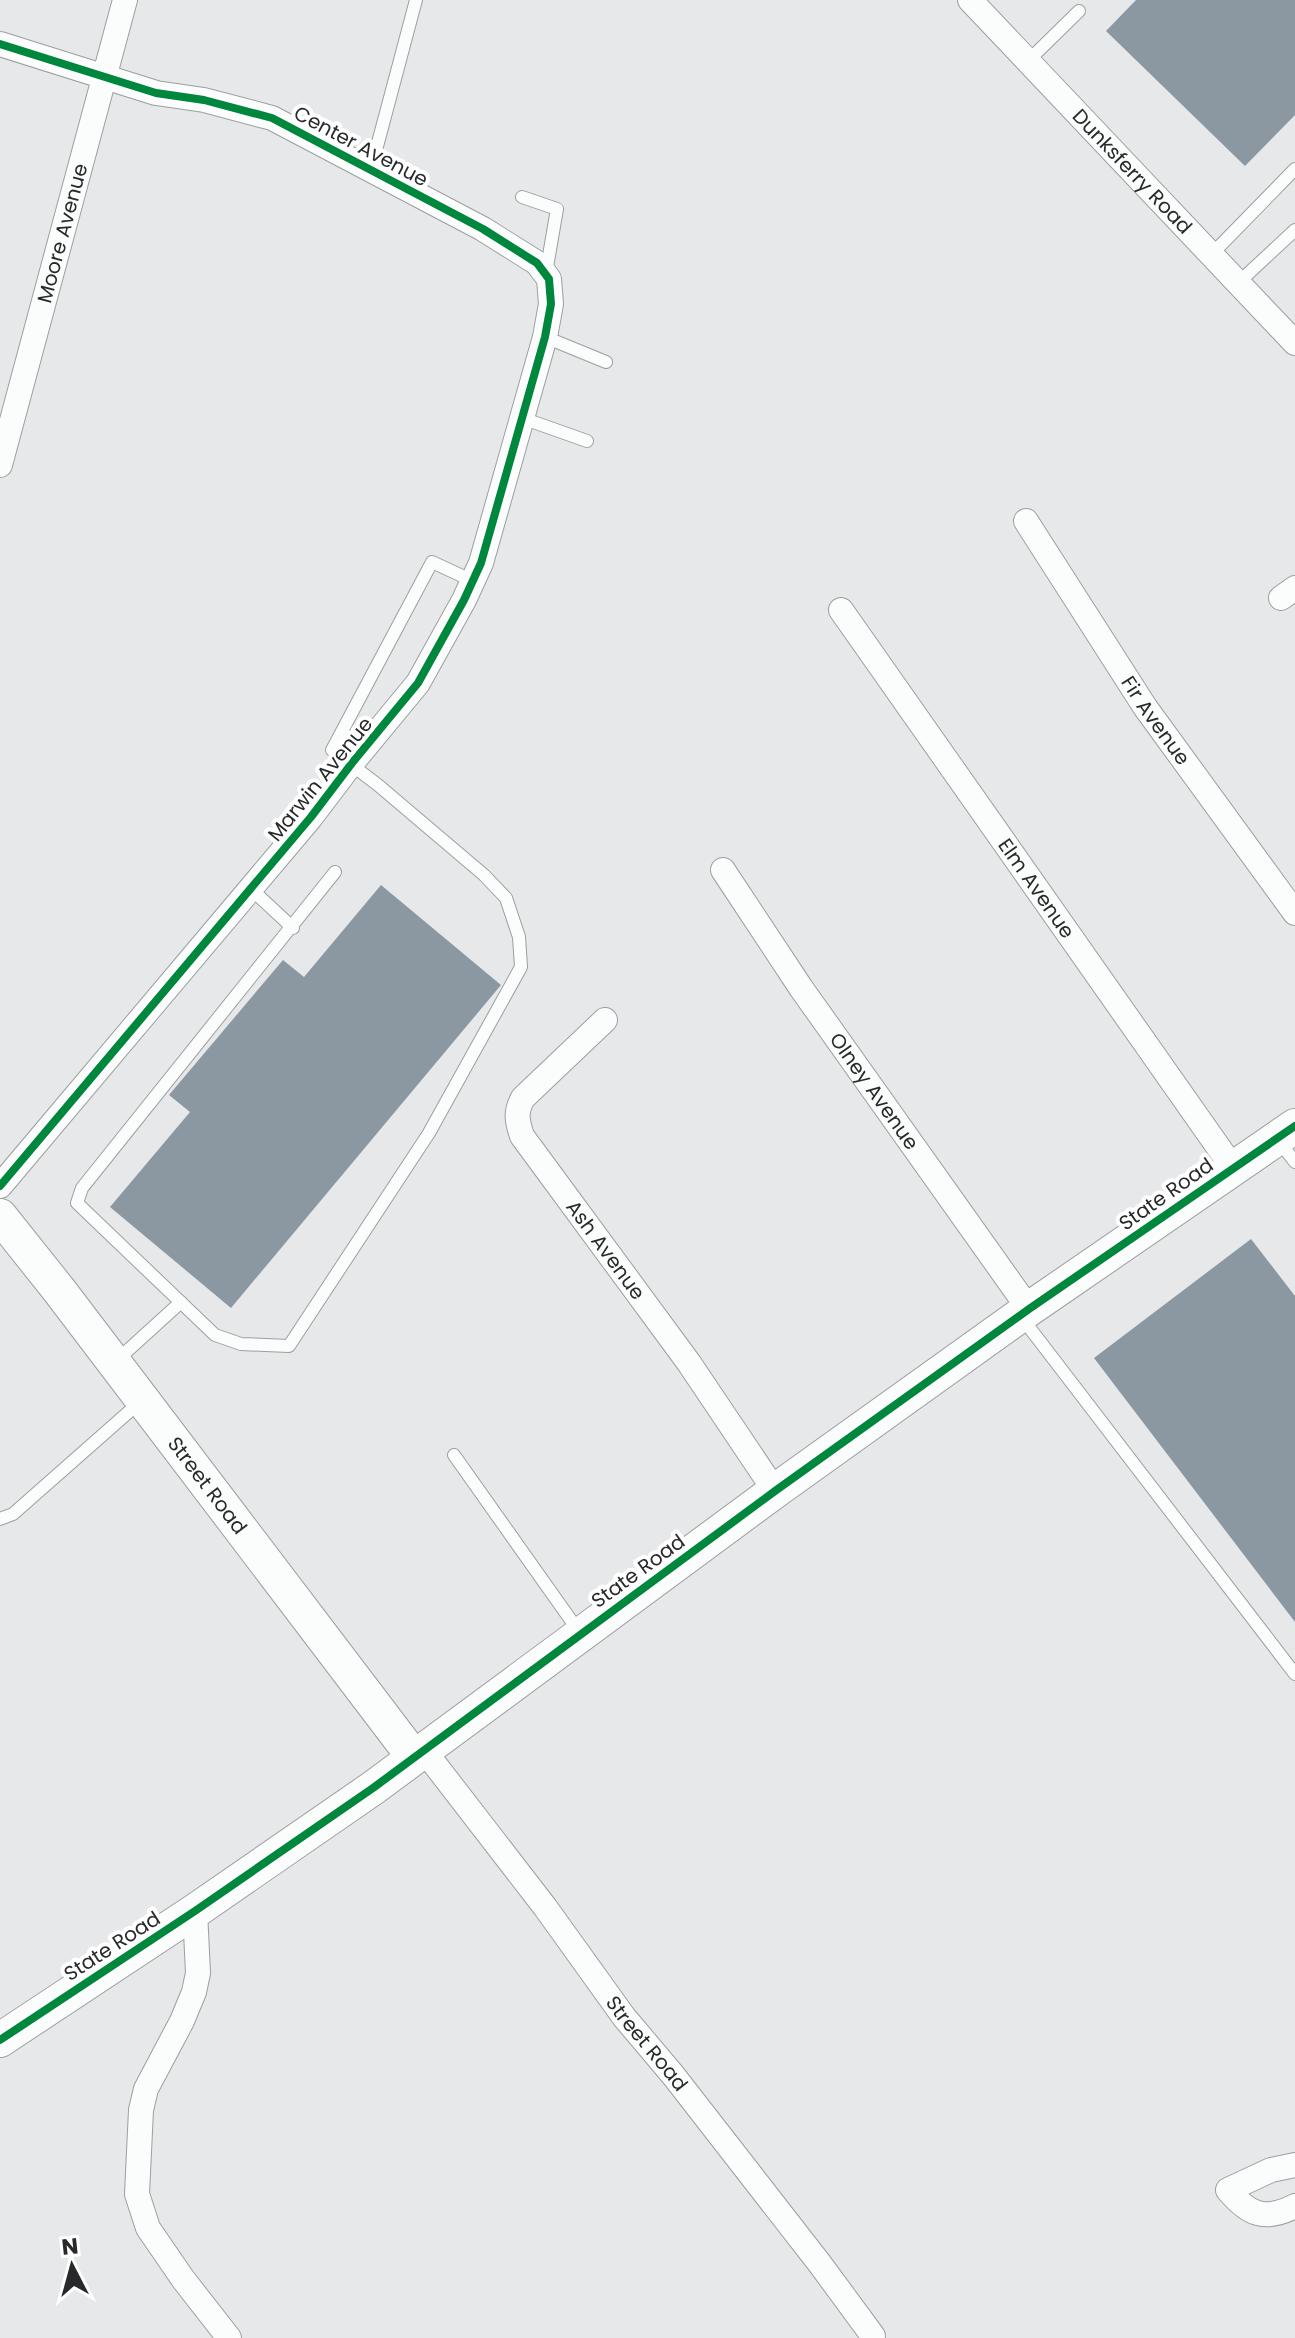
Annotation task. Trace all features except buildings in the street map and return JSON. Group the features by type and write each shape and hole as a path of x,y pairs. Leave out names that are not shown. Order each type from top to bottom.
{"main road":[{"name":"State Road","path":"0,2040 373,1788 580,1633 1025,1312 1233,1168 1289,1142"},
{"name":"Street Road","path":"0,1216 418,1753"}],"street":[{"name":"Moore Avenue","path":"0,465 125,0"},
{"name":"Dunksferry Road","path":"970,0 1295,343"},
{"name":"Center Avenue","path":"0,44 156,93 204,100 272,118 483,229 537,263 548,276"},
{"name":"Marwin Avenue","path":"0,1186 311,817 418,683 473,581 489,538 545,337 551,304 548,276"},
{"name":"Fir Avenue","path":"1026,521 1145,707 1295,913"},
{"name":"Elm Avenue","path":"841,610 1233,1168"},
{"name":"Olney Avenue","path":"723,870 1025,1312"},
{"name":"Ash Avenue","path":"605,1020 523,1098 517,1119 522,1136 689,1363 775,1491"},
{"name":"Street Road","path":"418,1753 545,1907 624,2017 673,2075 873,2336"},
{"path":"195,1911 198,1939 196,1982 182,2021 146,2089 141,2110 137,2194 148,2228 229,2338"},
{"path":"1295,2165 1271,2170 1228,2190 1247,2211 1271,2214 1295,2206"}],"lane":[{"path":"371,169 416,0"},
{"path":"1028,61 1079,11"},
{"path":"1211,255 1295,169"},
{"path":"522,197 557,209 548,276"},
{"path":"1238,283 1295,230"},
{"path":"545,337 606,362"},
{"path":"522,418 587,441"},
{"path":"335,872 82,1188 77,1203 215,1335 241,1344 289,1346 429,1133 521,967 519,937 506,898 484,875 352,763 332,750 432,562 473,581"},
{"path":"250,888 293,928"},
{"path":"114,1363 181,1302"},
{"path":"1025,1312 1295,1674"},
{"path":"0,1519 13,1514 143,1400"},
{"path":"454,1455 580,1633"}],"cycle path":[{"path":"0,44 156,93 204,100 272,118 483,229 537,263 549,279 551,304 545,337 481,563 418,683 311,817 0,1186"},
{"path":"0,2040 373,1788 775,1491 1029,1309 1295,1126"}]}
